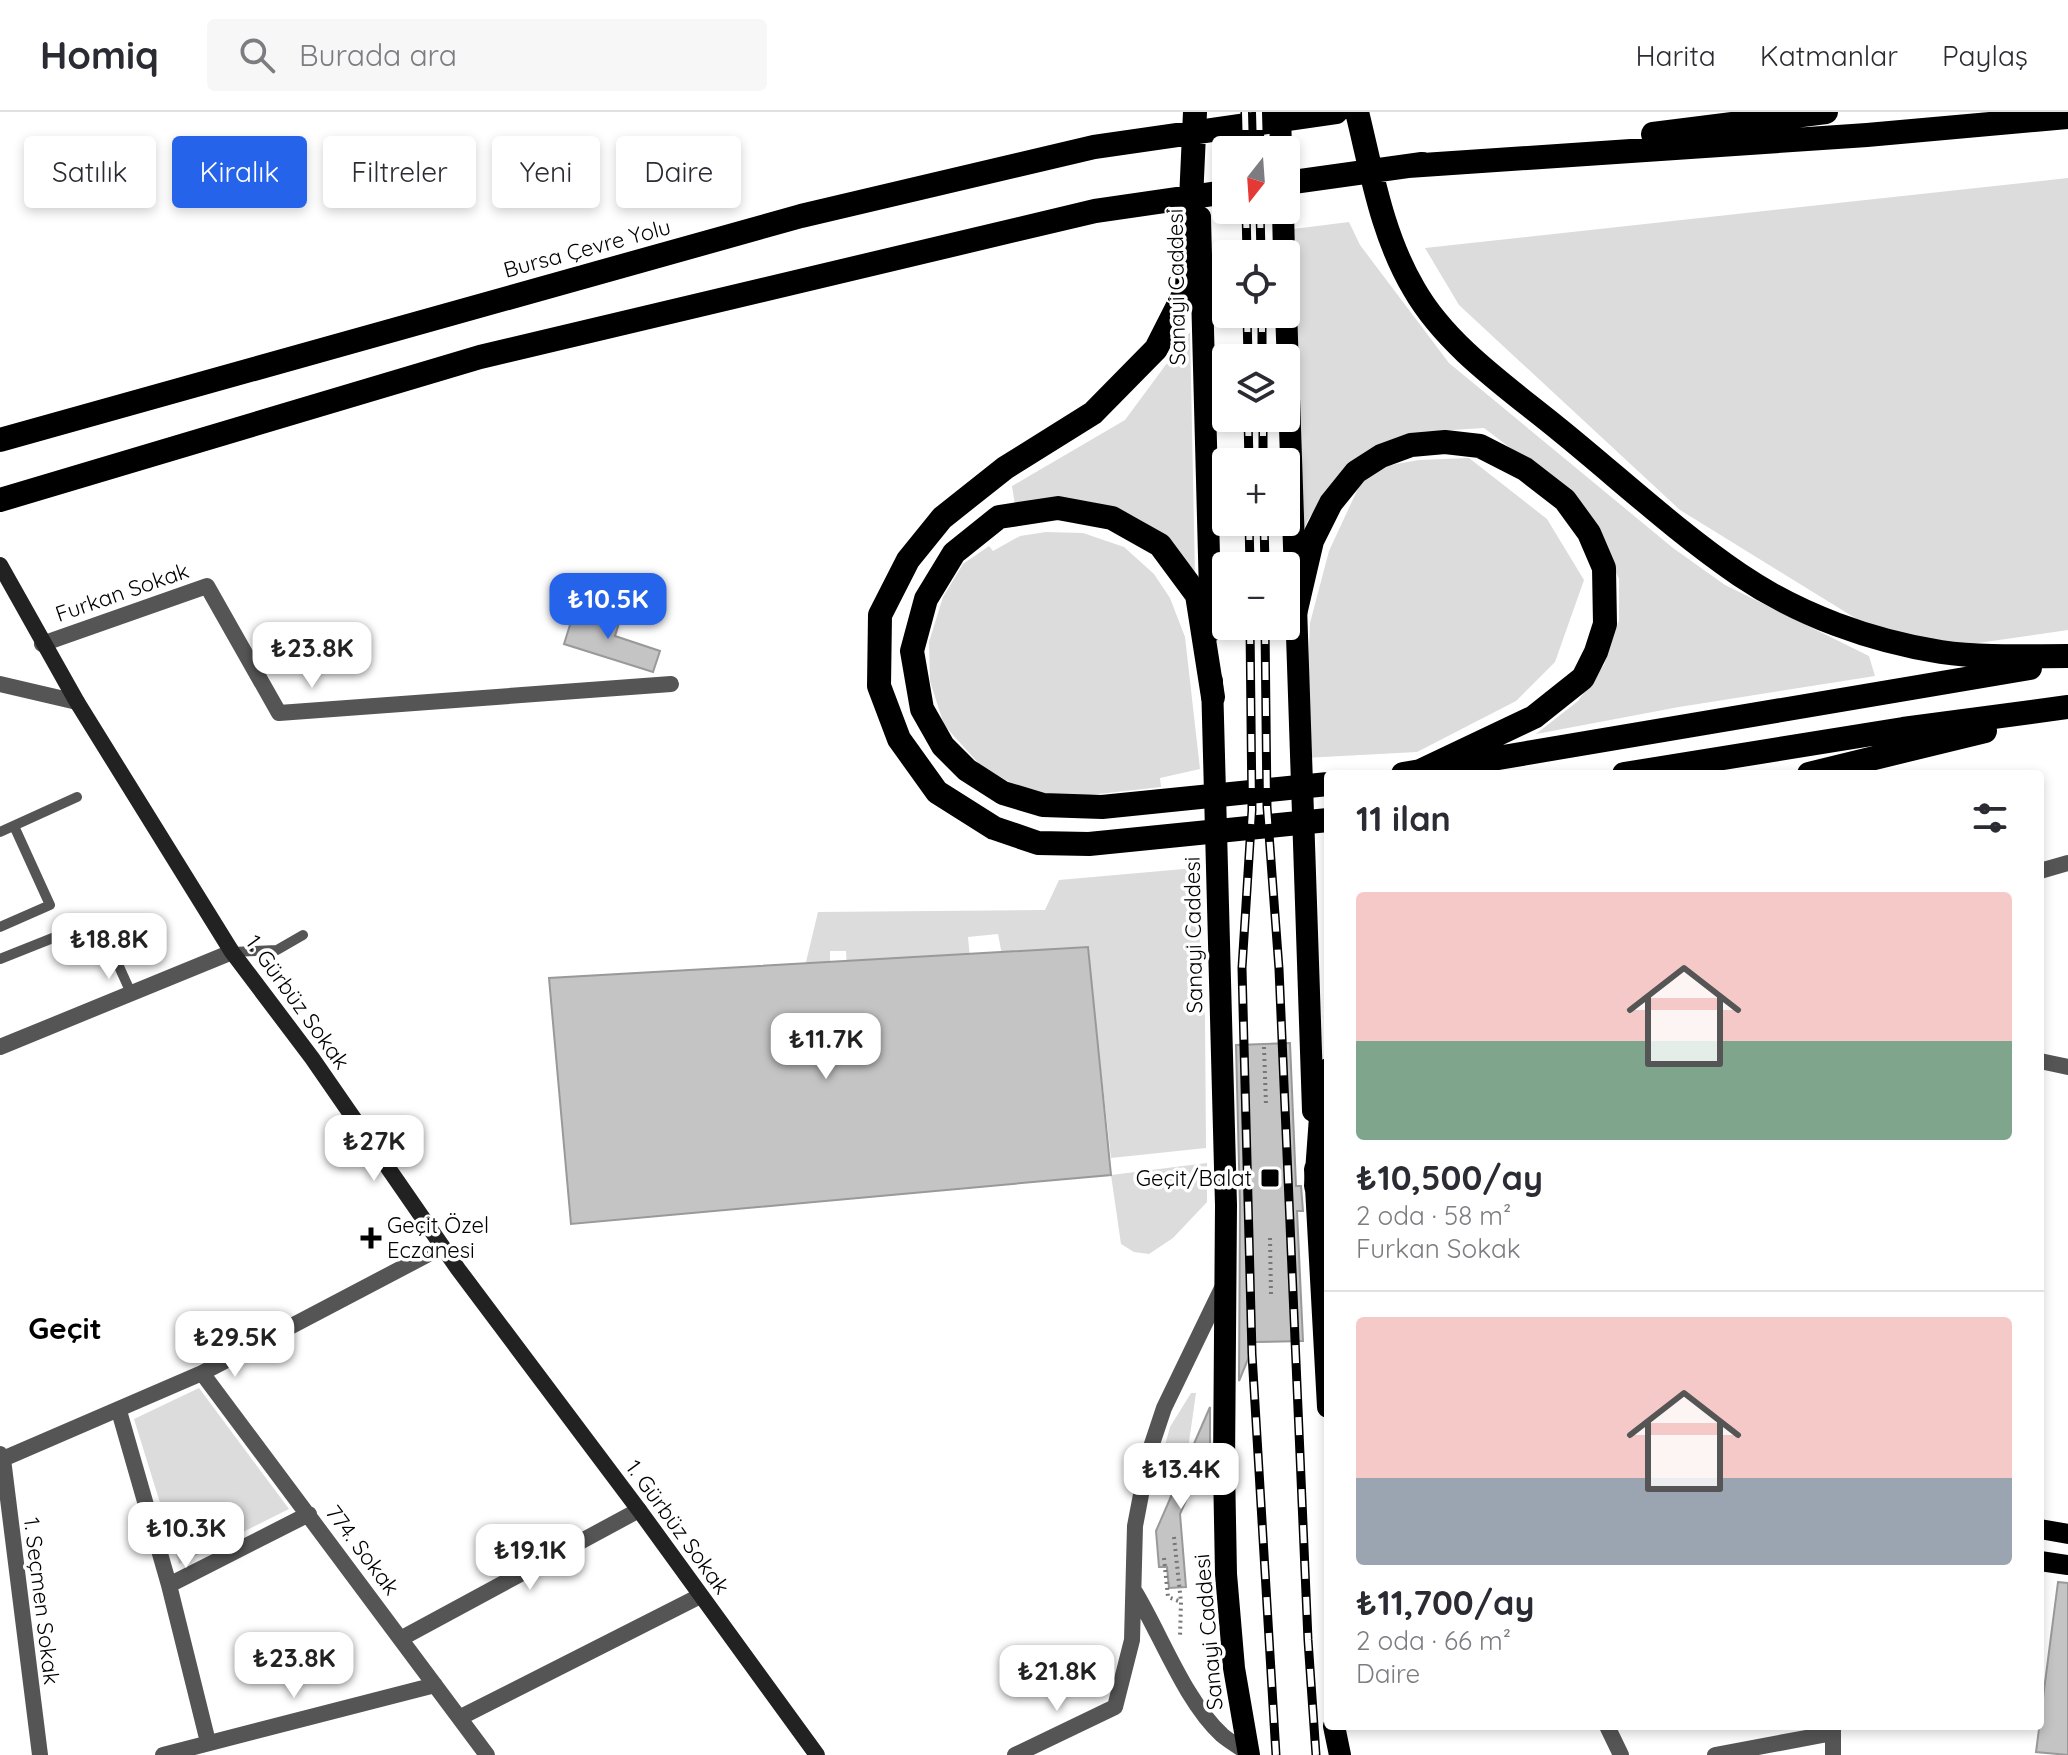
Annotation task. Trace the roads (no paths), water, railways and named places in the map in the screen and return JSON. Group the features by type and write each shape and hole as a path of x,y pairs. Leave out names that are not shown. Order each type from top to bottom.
{"highway":[{"name":"Sanayi Caddesi","path":"1196,112 1226,1205 1226,1574 1234,1668 1249,1754"},
{"path":"1196,112 1187,288 1156,349 1093,413 1005,468 942,518 908,560 880,615 879,686 899,739 937,792 994,828 1038,843 1089,844 1324,820"},
{"path":"1280,112 1281,136"},
{"name":"Bursa Çevre Yolu","path":"0,440 801,216 1094,147 1336,112"},
{"path":"1357,112 1384,225 1415,292 1439,324 1469,354 1553,425 1740,575 1795,607 1841,626 1895,642 1943,652 2068,659"},
{"path":"1300,181 1826,112"},
{"path":"1408,166 1867,135 2068,117"},
{"path":"9,497 480,357 1095,211 1212,194"},
{"path":"1287,328 1293,552"},
{"path":"1300,593 1312,541 1331,503 1356,472 1381,456 1411,445 1445,442 1480,446 1525,469 1565,500 1589,533 1604,568 1605,624 1583,678 1534,717 1415,770"},
{"path":"1213,697 1197,595 1160,545 1112,518 1058,508 999,517 954,553 926,599 912,651 922,709 943,746 967,770 1003,793 1043,805 1102,807 1324,784"},
{"path":"1296,640 1324,1333"},
{"path":"1423,770 2068,659"},
{"path":"1649,770 1903,729 2068,710"},
{"path":"1825,770 2068,710"},
{"path":"1316,1186 1324,1085"},
{"path":"1335,1730 1340,1755"}],"main road":[{"name":"1. Gürbüz Sokak","path":"0,565 42,644 232,952 312,1058 442,1247 817,1755"},
{"path":"2044,1530 2068,1534"},
{"path":"2044,1562 2068,1565"}],"street":[{"name":"Furkan Sokak","path":"42,644 207,586 279,713 671,684"},
{"path":"0,684 77,702"},
{"path":"2044,870 2068,863"},
{"path":"0,1047 232,952"},
{"path":"2044,1062 2068,1067"},
{"path":"2,1456 119,1411 202,1373 442,1247"},
{"path":"1015,1755 1115,1707 1132,1640 1135,1526 1149,1453 1164,1408 1224,1284"},
{"name":"774. Sokak","path":"202,1373 487,1755"},
{"path":"119,1411 169,1585 199,1748"},
{"name":"1. Seçmen Sokak","path":"2,1456 5,1527 40,1755"},
{"path":"402,1638 639,1510"},
{"path":"169,1585 309,1514"},
{"path":"1134,1590 1178,1672 1223,1736 1249,1754"},
{"path":"461,1717 700,1596"},
{"path":"163,1755 435,1685"},
{"path":"1609,1730 1621,1755"},
{"path":"1715,1755 1828,1730"},
{"path":"1833,1730 1833,1755"}],"lane":[{"path":"0,832 77,797"},
{"path":"0,927 50,905 14,826"},
{"path":"0,959 98,920 131,993"},
{"path":"232,952 277,950 303,935"}],"railway":[{"path":"1245,112 1246,136"},
{"path":"1259,112 1260,136"},
{"path":"1246,224 1247,240"},
{"path":"1260,224 1261,240"},
{"path":"1247,328 1248,344"},
{"path":"1262,328 1262,344"},
{"path":"1248,432 1249,448"},
{"path":"1263,432 1263,448"},
{"path":"1249,536 1250,552"},
{"path":"1264,536 1265,552"},
{"path":"1250,640 1252,810 1242,968 1252,1354 1276,1755"},
{"path":"1265,640 1267,807 1279,969 1308,1640 1316,1755"}],"place":[{"name":"Geçit/Balat","path":"1270,1178"},
{"name":"Geçit Özel Eczanesi","path":"371,1238"}],"district":[{"name":"Geçit","path":"65,1328"}]}
